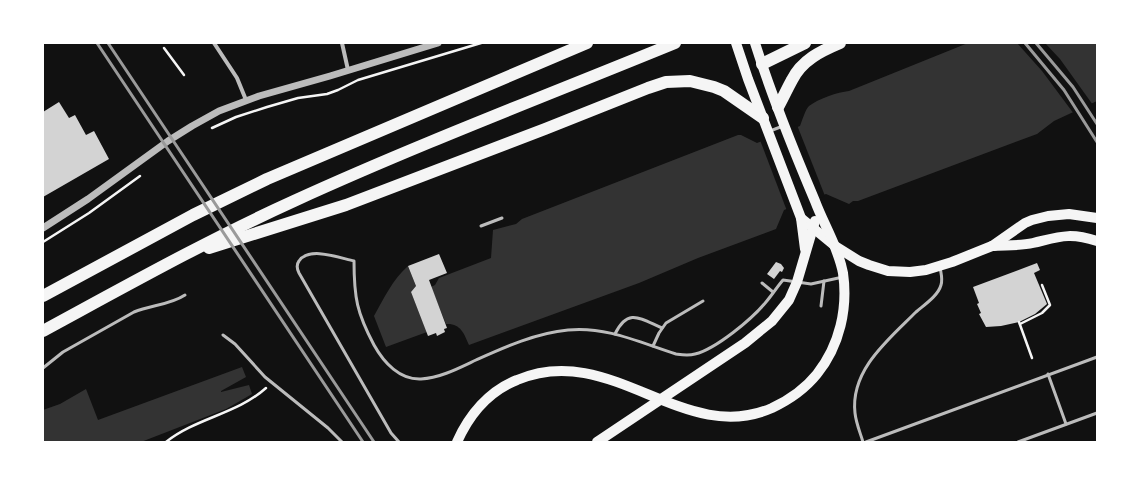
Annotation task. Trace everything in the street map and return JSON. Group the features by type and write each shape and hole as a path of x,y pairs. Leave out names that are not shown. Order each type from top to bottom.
{"highway":[{"path":"43,296 193,216 267,179 587,43"},
{"path":"43,331 175,259 292,201 344,178 675,43"},
{"path":"762,64 805,43"},
{"path":"778,108 792,80 800,68 814,56 840,43"},
{"path":"175,259 346,205 656,85 681,81 697,82 724,91 763,118"}],"main road":[{"path":"457,442 467,423 492,395 511,382 534,374 555,371 577,371 588,373 610,379 672,404 704,414 723,417 740,416 766,410 782,403 810,382 823,367 835,344 841,325 845,291 843,277 835,246 816,206 785,127 756,45"},
{"path":"737,48 799,213 805,253"},
{"path":"597,442 766,328 785,305 798,282 813,227 816,206"},
{"path":"799,213 835,246 859,261 888,270 918,272 940,266 992,246 1025,223 1040,218 1069,214 1097,218"},
{"path":"992,246 1032,243 1065,236 1078,236 1097,241"}],"street":[{"path":"214,43 237,78 246,100"},
{"path":"342,43 348,70"},
{"path":"43,228 83,202 181,132 206,118 246,100 438,43"}],"lane":[{"path":"769,134 785,127"},
{"path":"482,226 502,218"},
{"path":"399,442 386,424 299,273 297,264 305,256 318,253 354,261 354,286 358,312 377,350 383,360 390,367 406,376 421,379 439,375 508,346 554,332 581,329 594,329 615,334 683,355 701,352 723,339 743,324 760,309 783,280 811,284 843,277"},
{"path":"940,266 942,280 937,293 886,341 870,361 863,373 854,404 856,422 865,442 1097,357"},
{"path":"821,306 824,281"},
{"path":"762,283 774,292"},
{"path":"43,368 63,352 134,312 145,307 172,301 185,295"},
{"path":"653,346 662,328 671,319 703,301"},
{"path":"615,334 621,323 631,317 636,317 662,328"},
{"path":"223,335 234,344 264,377 328,428 342,442"},
{"path":"1048,374 1066,424"},
{"path":"1018,442 1097,413"}],"path":[{"path":"210,129 236,117 267,107 298,98 327,94 358,80 481,43"},
{"path":"164,48 184,75"},
{"path":"43,242 99,207 141,175"},
{"path":"1032,358 1019,323 1042,313 1050,305 1042,285"},
{"path":"166,442 189,428 240,406 257,396 266,388"}],"shaded area":[{"path":"968,43 1097,43 1097,101 1054,121 1037,134 858,201 853,201 849,204 826,194 784,210 776,229 698,258 639,283 469,345 458,327 451,324 446,324 431,287 435,285 439,278 491,258 493,230 516,224 522,219 738,135 757,143 800,126 809,106 823,98 849,91"},
{"path":"408,266 416,286 411,292 427,332 386,347 374,316 393,283"},
{"path":"242,367 246,377 221,392 249,385 252,394 226,409 141,442 43,442 43,410 60,404 86,389 98,420"}],"pier":[{"path":"1017,43 1045,43 1060,59 1093,105 1074,114 1042,71"},
{"path":"797,125 825,196 787,211 760,140"}],"building":[{"path":"59,102 69,118 75,115 86,135 94,131 109,159 43,197 43,112"},
{"path":"439,254 447,273 429,280 447,328 444,329 445,332 437,336 436,333 428,336 411,292 416,286 408,266"},
{"path":"776,262 781,264 784,268 782,272 780,271 774,279 767,274"},
{"path":"1037,263 1040,270 1034,273 1047,304 1035,314 1019,322 1001,326 986,327 979,314 981,313 977,304 979,303 973,287"}],"railway":[{"path":"97,43 363,442"},
{"path":"108,43 374,442"},
{"path":"1025,43 1064,90 1097,142"},
{"path":"1036,43 1073,87 1097,124"}]}
